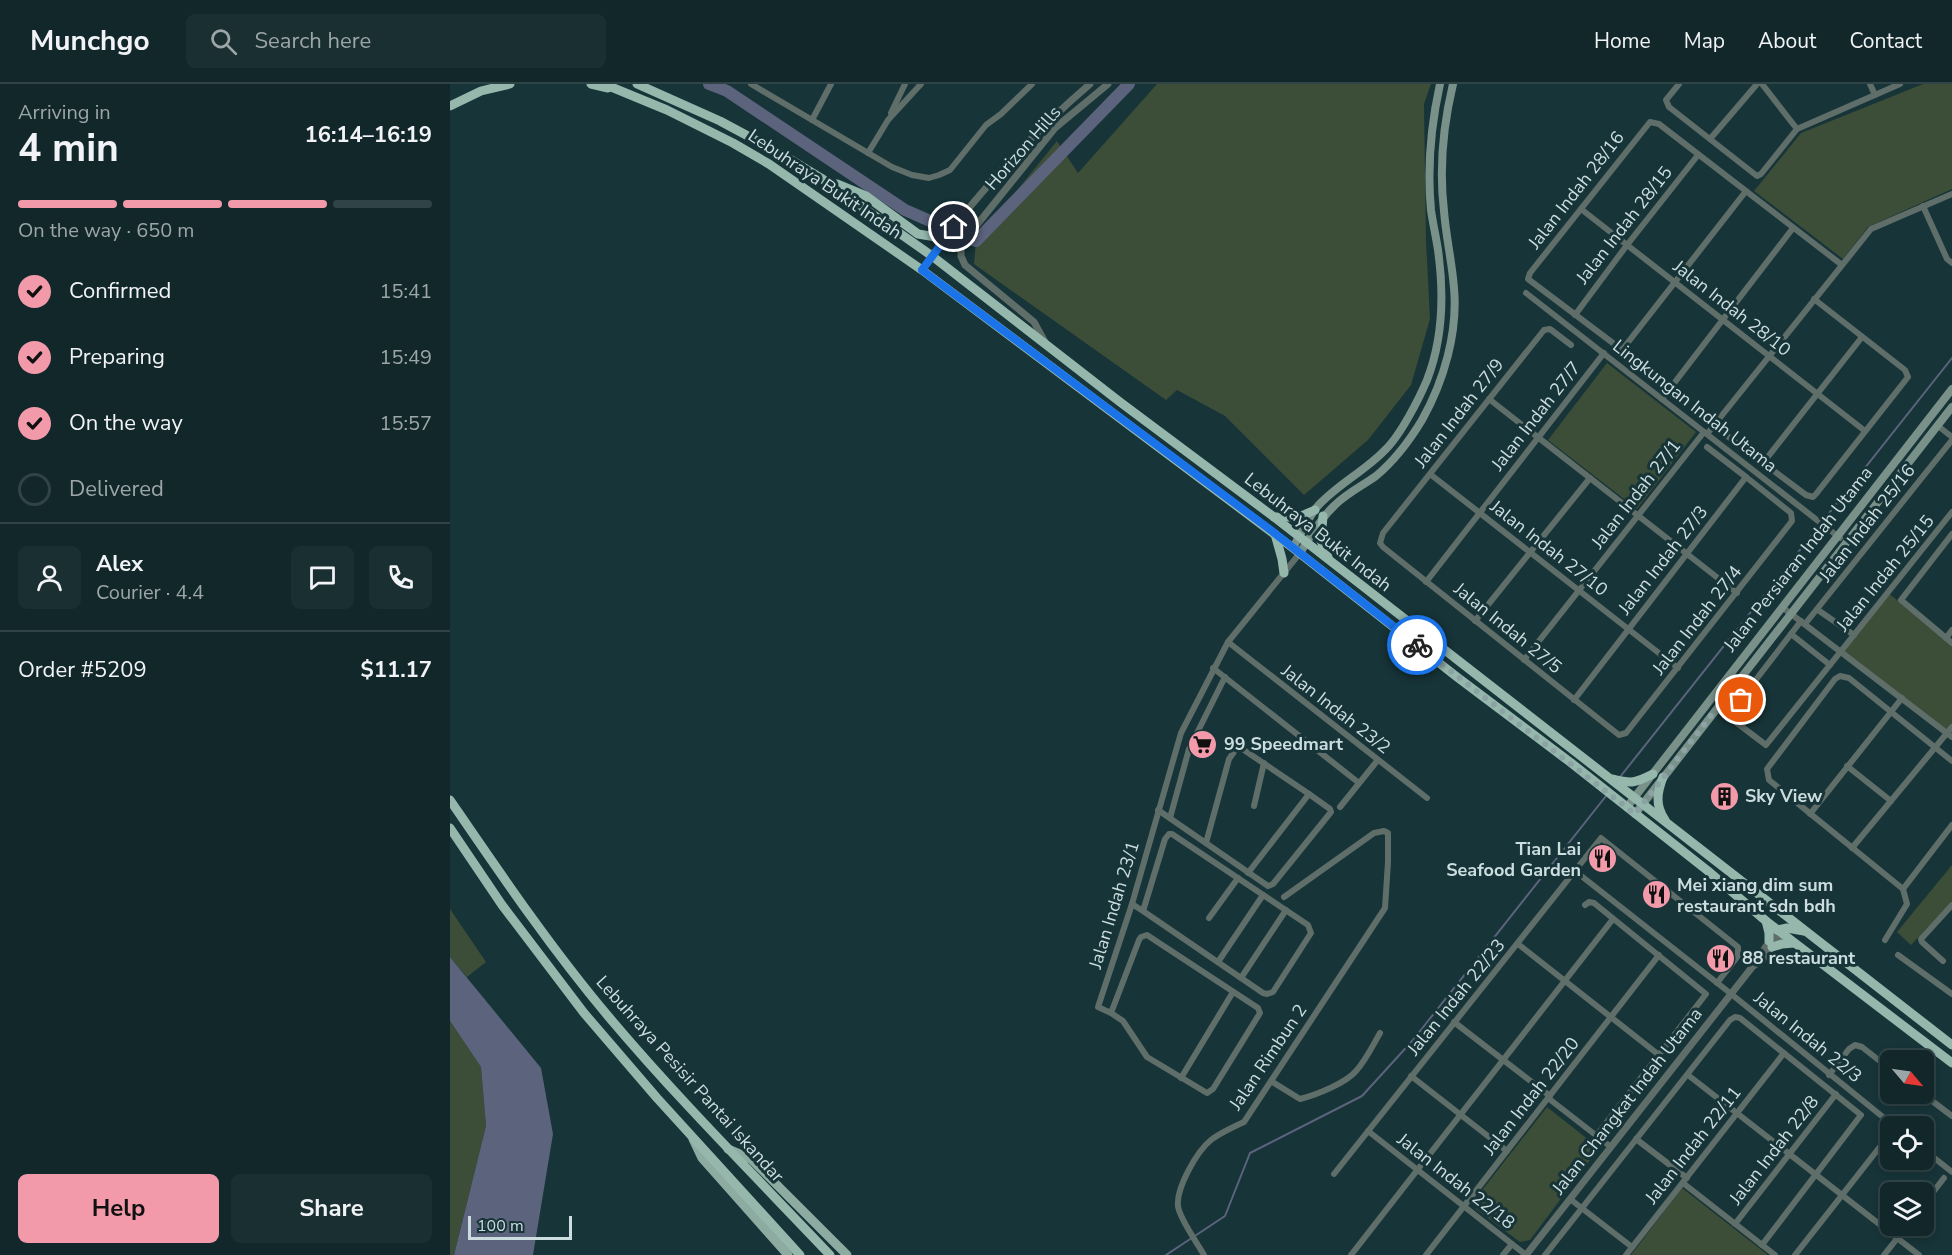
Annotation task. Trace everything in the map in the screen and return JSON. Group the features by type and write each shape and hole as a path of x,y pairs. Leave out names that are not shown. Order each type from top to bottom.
{"highway":[{"path":"450,106 481,91 510,84"},
{"path":"591,84 625,92"},
{"name":"Lebuhraya Bukit Indah","path":"604,84 733,142 769,164 922,270 1297,550 1598,784 1794,943 1952,1062"},
{"name":"Lebuhraya Bukit Indah","path":"637,84 720,121 821,178 932,256 1609,777 1626,786"},
{"path":"821,178 866,196 918,234 936,237 954,227"},
{"path":"1274,517 1299,517 1315,510"},
{"path":"1323,516 1321,541 1331,563"},
{"path":"1275,534 1284,573"},
{"path":"1653,774 1626,786 1638,801 1952,1046"},
{"path":"1663,777 1658,791 1657,804 1671,828"},
{"name":"Lebuhraya Pesisir Pantai Iskandar","path":"450,800 574,975 651,1067 830,1255"},
{"name":"Lebuhraya Pesisir Pantai Iskandar","path":"450,828 502,905 577,1004 626,1062 800,1255"},
{"path":"1779,910 1781,931 1805,931"},
{"path":"1766,921 1770,933 1770,944 1794,943"}],"main road":[{"path":"1303,540 1315,510 1329,495 1387,448 1410,413 1428,378 1441,326 1442,290 1431,210 1430,160 1432,120 1440,84"},
{"path":"1297,550 1323,516 1376,476 1395,458 1422,419 1446,362 1453,327 1454,290 1444,210 1441,158 1452,84"},
{"name":"Jalan Persiaran Indah Utama","path":"1631,811 1653,774 1952,389"},
{"name":"Jalan Persiaran Indah Utama","path":"1638,801 1663,777 1952,407"},
{"path":"689,1132 702,1158 788,1255"},
{"path":"726,1148 751,1159 847,1255"}],"street":[{"path":"812,120 831,84"},
{"path":"868,153 888,120 905,84"},
{"path":"888,120 921,84"},
{"path":"756,85 892,168 929,178 950,170 986,125 1032,84"},
{"name":"Horizon Hills","path":"922,270 954,227 1045,124 1090,84"},
{"name":"Horizon Hills","path":"1046,344 1034,322 965,265 961,256 962,249 975,226 1055,128 1108,84"},
{"path":"1679,84 1668,97 1666,104 1759,176 1797,129 1900,84"},
{"path":"1710,140 1757,84"},
{"path":"1762,84 1797,129"},
{"path":"1870,84 1875,95"},
{"name":"Jalan Indah 28/16","path":"1575,315 1528,279 1530,273 1650,122 1659,124 1698,154"},
{"path":"1698,154 1842,265"},
{"name":"Jalan Indah 28/15","path":"1575,315 1698,154"},
{"path":"1622,350 1746,191"},
{"name":"Jalan Indah 27/1","path":"1524,660 1578,590 1714,426 1871,229 1952,194"},
{"path":"1923,206 1947,260 1952,263"},
{"name":"Jalan Indah 28/10","path":"1581,209 1865,431"},
{"path":"1662,399 1793,228"},
{"name":"Lingkungan Indah Utama","path":"1526,293 1846,542"},
{"path":"1714,426 1806,495 1813,497 1908,377 1905,370 1814,299"},
{"path":"1575,315 1642,365"},
{"name":"Jalan Indah 27/9","path":"1380,543 1383,532 1546,328 1571,345"},
{"path":"1763,463 1862,337"},
{"name":"Jalan Indah 27/7","path":"1426,582 1604,353"},
{"path":"1489,399 1737,593"},
{"path":"1938,426 1952,438"},
{"name":"Jalan Indah 25/16","path":"1728,716 1791,634 1818,610 1952,438"},
{"path":"1707,447 1746,477"},
{"name":"Jalan Indah 27/10","path":"1430,474 1678,668"},
{"name":"Jalan Indah 27/4","path":"1619,735 1626,733 1793,518 1791,513 1746,477"},
{"name":"Jalan Indah 27/3","path":"1574,700 1746,477"},
{"path":"1475,621 1590,478"},
{"name":"Jalan Indah 25/15","path":"1728,716 1766,745 1952,512"},
{"path":"1951,536 1901,600 1952,643"},
{"name":"Jalan Indah 27/5","path":"1380,543 1619,735"},
{"name":"Jalan Indah 23/1","path":"1111,1013 1098,1007 1132,904 1181,733 1228,642 1284,573 1297,550"},
{"path":"1782,607 1950,732 1852,848"},
{"path":"1818,610 1854,635"},
{"path":"1946,638 1952,630"},
{"path":"1791,634 1830,665"},
{"name":"Jalan Indah 23/2","path":"1228,642 1427,798"},
{"path":"1213,668 1359,783"},
{"path":"1885,940 1907,904 1904,889 1769,780 1767,769 1834,679 1845,676 1892,711 1952,761"},
{"path":"1170,818 1189,749 1225,677"},
{"path":"1810,814 1902,698"},
{"path":"1717,708 1728,716"},
{"path":"1158,810 1268,886 1273,884 1330,810 1241,748 1236,749 1206,843"},
{"path":"1340,807 1377,761"},
{"path":"1254,806 1264,763"},
{"path":"1847,766 1891,801"},
{"path":"1248,873 1309,794"},
{"path":"1904,889 1952,825"},
{"name":"Jalan Rimbun 2","path":"1203,1252 1187,1227 1178,1206 1184,1179 1210,1140 1244,1122 1385,908 1388,833 1380,830 1374,832 1284,897"},
{"path":"1132,904 1143,912 1263,993 1270,994 1311,933 1310,928 1286,910 1169,834 1165,838 1143,912"},
{"name":"Jalan Indah 22/23","path":"1334,1174 1601,838 1740,949 1738,956 1717,983"},
{"name":"Jalan Indah 22/3","path":"1575,871 1881,1116"},
{"path":"1209,918 1238,878"},
{"path":"1218,962 1263,895"},
{"path":"1585,905 1589,902 1594,903 1706,994 1596,1136"},
{"path":"1942,961 1921,939 1952,905"},
{"path":"1241,978 1286,910"},
{"path":"1363,1255 1353,1252 1613,919"},
{"name":"Jalan Changkat Indah Utama","path":"1526,1255 1730,993 1753,966 1762,960 1770,944 1781,931"},
{"path":"1144,935 1233,992 1260,1010 1259,1015 1211,1092 1202,1092 1147,1057 1123,1021 1111,1013 1139,940 1144,935"},
{"path":"1518,944 1659,1055"},
{"path":"1898,955 1952,993"},
{"name":"Jalan Indah 22/20","path":"1426,1255 1659,956"},
{"path":"1181,1078 1233,992"},
{"path":"1545,1255 1730,1020 1735,1017 1740,1018 1859,1112 1861,1117 1762,1245"},
{"path":"1454,1022 1611,1147"},
{"path":"1271,1081 1300,1099 1312,1096 1349,1077 1357,1070 1380,1033"},
{"path":"1829,1075 1849,1048 1855,1045 1862,1047 1880,1061"},
{"name":"Jalan Indah 22/11","path":"1626,1255 1784,1053"},
{"path":"1688,1075 1919,1255"},
{"path":"1411,1076 1507,1151"},
{"name":"Jalan Indah 22/8","path":"1735,1224 1836,1094"},
{"path":"1934,1102 1952,1116"},
{"name":"Jalan Indah 22/18","path":"1368,1131 1526,1255"},
{"path":"1636,1139 1735,1224 1775,1255"},
{"path":"1795,1255 1880,1147"},
{"path":"1934,1158 1952,1172"},
{"path":"1934,1191 1944,1178"},
{"path":"1570,1199 1632,1247"},
{"path":"1884,1255 1897,1238"},
{"path":"1503,1255 1512,1244"}],"green space":[{"path":"1157,84 1431,84 1424,104 1430,319 1411,385 1368,440 1304,495 1225,416 1177,390 1166,400 974,264 976,241 1057,141 1078,173"},
{"path":"1923,84 1952,84 1952,189 1868,227 1843,259 1754,191 1801,133"},
{"path":"1607,363 1696,432 1637,509 1548,440"},
{"path":"1888,593 1952,643 1952,727 1947,733 1841,652"},
{"path":"1952,865 1952,901 1911,945 1897,932"},
{"path":"450,909 486,962 467,977 450,957"},
{"path":"450,1021 481,1067 486,1126 454,1255 450,1255"},
{"path":"1547,1107 1599,1148 1530,1240 1520,1242 1476,1209 1479,1194"},
{"path":"1682,1188 1768,1255 1631,1255"}],"water":[{"path":"450,957 541,1068 553,1134 533,1255 454,1255 486,1126 481,1067 450,1021"}],"waterway":[{"path":"709,84 727,91 905,210 976,241 1129,84"},
{"path":"1620,777 1952,358"},
{"path":"1166,1255 1225,1216 1250,1153 1362,1096 1413,1040 1606,796"}],"way so far":[{"path":"1417,645 1635,814 1717,708 1728,716 1741,700"}],"place":[{"name":"99 Speedmart","path":"1203,744"},
{"name":"Sky View","path":"1724,796"},
{"name":"Tian Lai Seafood Garden","path":"1602,859"},
{"name":"Mei xiang dim sum restaurant sdn bdh","path":"1656,895"},
{"name":"88 restaurant","path":"1721,958"}],"route":[{"path":"954,227 922,270 1268,528 1417,645"}]}
